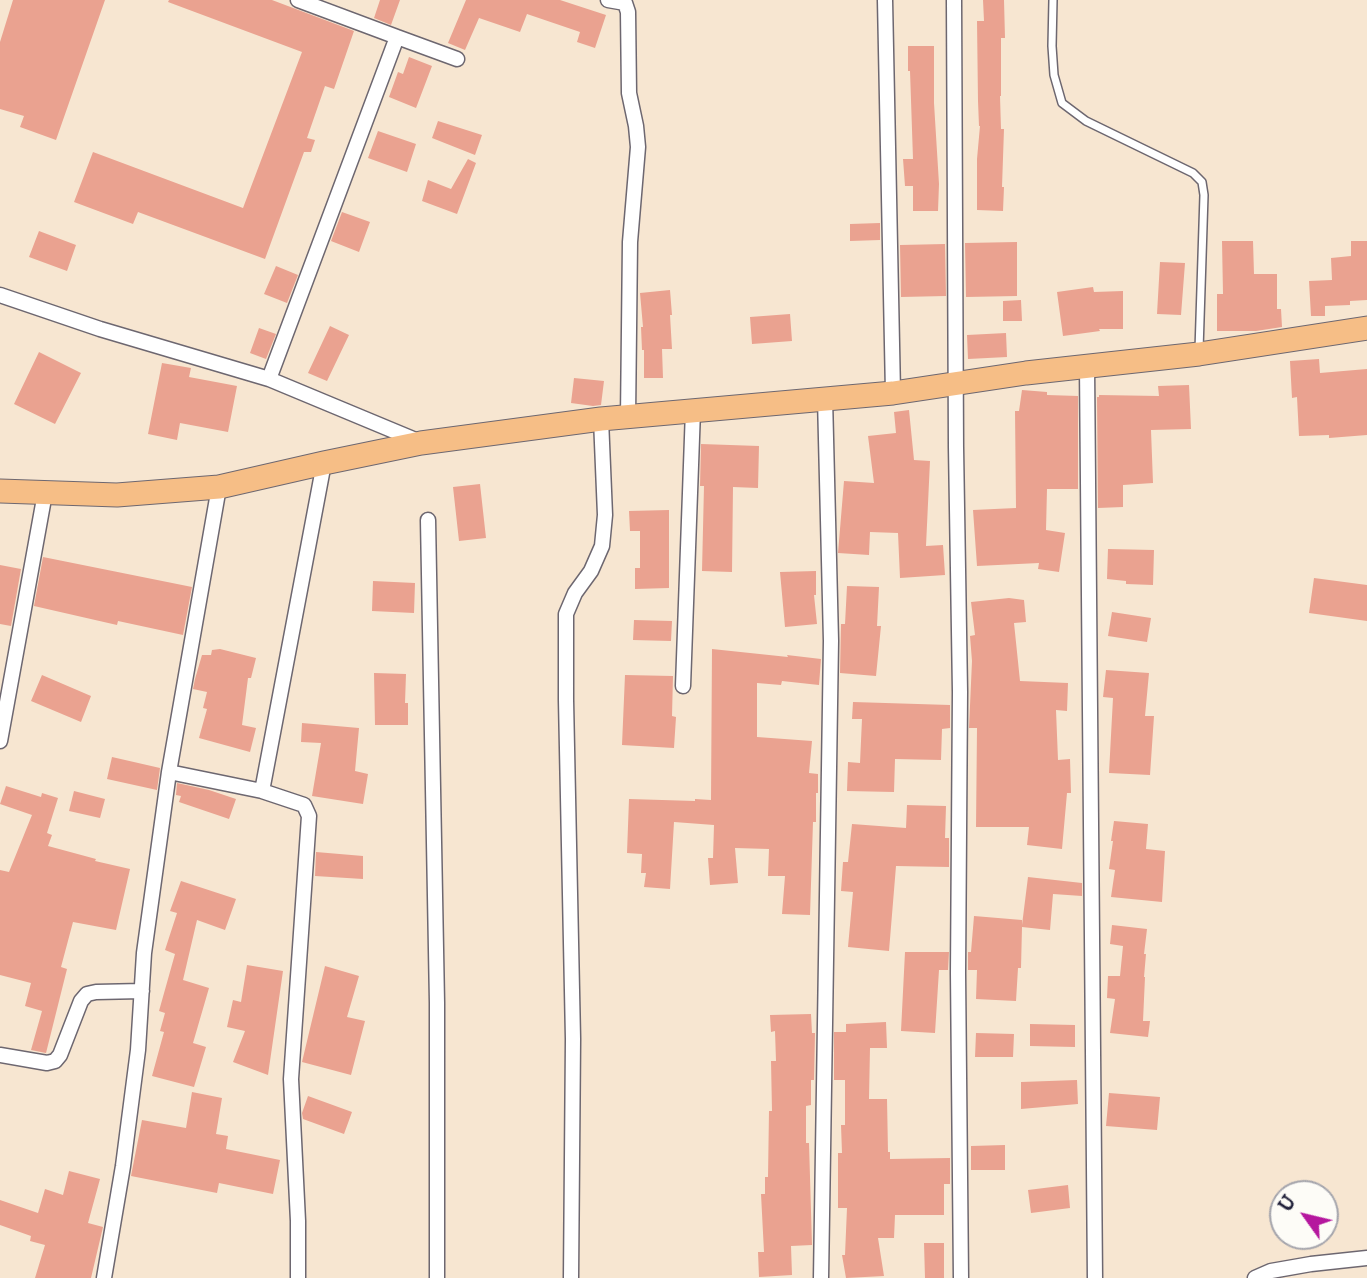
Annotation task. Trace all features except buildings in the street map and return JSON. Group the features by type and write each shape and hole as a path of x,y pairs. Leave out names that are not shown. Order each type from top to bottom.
{"main road":[{"path":"0,491 117,495 219,487 421,443 628,416 893,393 1026,373 1199,354 1367,328"}],"street":[{"path":"298,0 457,59"},
{"path":"608,0 625,4 628,12 629,93 638,147 630,242 628,416"},
{"path":"885,0 893,393"},
{"path":"954,0 961,1278"},
{"path":"269,379 397,37"},
{"path":"0,295 100,329 269,379 421,443"},
{"path":"1087,367 1095,1278"},
{"path":"821,1278 831,641 825,398"},
{"path":"682,686 693,410"},
{"path":"571,1278 573,1039 566,614 602,546 605,515 601,419"},
{"path":"262,791 324,463"},
{"path":"104,1278 138,1051 144,953 169,772 219,487"},
{"path":"0,741 44,493"},
{"path":"428,520 437,1003 437,1278"},
{"path":"169,772 262,791 304,805 309,816 291,1079 298,1278"},
{"path":"0,1055 47,1063 55,1061 61,1055 81,1001 87,994 142,991"},
{"path":"1255,1278 1271,1271 1367,1258"}],"lane":[{"path":"1053,0 1054,75 1062,103 1086,121 1193,173 1202,182 1205,195 1199,354"}]}
